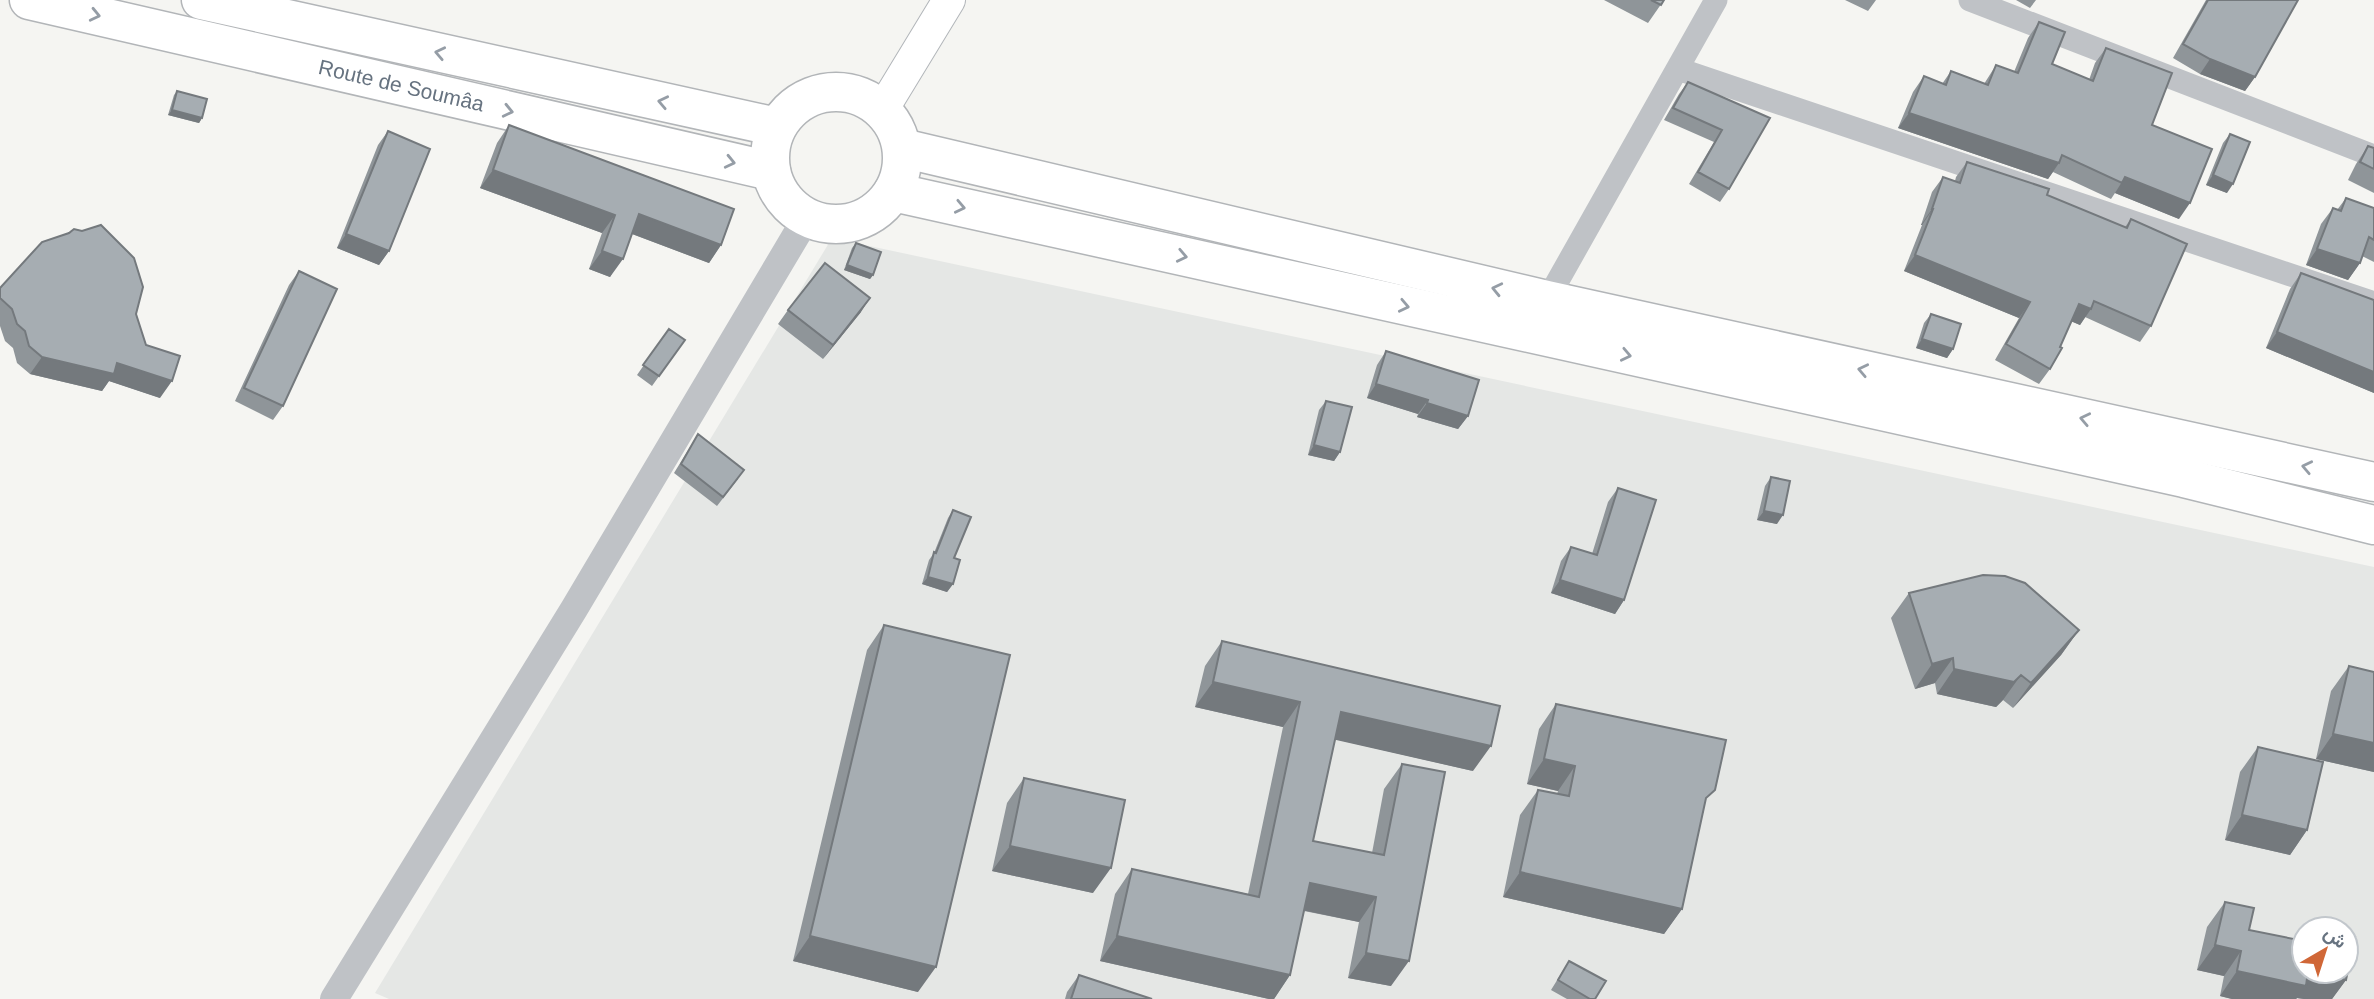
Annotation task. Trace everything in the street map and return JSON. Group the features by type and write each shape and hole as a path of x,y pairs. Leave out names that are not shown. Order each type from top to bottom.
{"highway":[{"name":"Route de Soumâa","path":"29,0 771,172"},
{"path":"201,0 777,127"},
{"path":"825,92 856,94 870,100 892,121 902,148 900,178 893,192 879,208 862,219 834,224 807,217 784,198 771,172 770,149 777,127 797,104 825,92"},
{"path":"902,148 1547,300 2374,482"},
{"path":"893,192 2171,475 2374,525"}],"main road":[{"path":"882,110 949,0"}],"street":[{"path":"1547,300 1716,0"},
{"path":"1970,0 2374,156"},
{"path":"1678,69 2374,303"},
{"path":"334,999 575,609 807,217"}],"shaded area":[{"path":"832,238 2374,567 2374,999 389,999 375,993"}],"building":[{"path":"1651,0 1664,0 1661,5"},
{"path":"2208,0 2298,0 2255,77 2210,59 2183,44"},
{"path":"2039,22 2065,32 2052,64 2093,81 2106,48 2172,73 2152,125 2212,149 2190,203 2125,177 2122,183 2062,155 2059,163 1909,113 1924,76 1946,85 1951,71 1988,85 1996,65 2018,73"},
{"path":"1688,82 1770,118 1729,189 1698,172 1722,130 1673,108"},
{"path":"177,91 207,99 202,118 172,110"},
{"path":"509,125 734,209 721,245 639,214 623,259 602,251 615,215 493,170"},
{"path":"388,131 430,149 389,251 346,234"},
{"path":"2230,134 2250,142 2233,184 2213,175"},
{"path":"2368,146 2374,148 2374,169 2360,162"},
{"path":"1967,162 2049,189 2047,195 2127,228 2131,219 2187,244 2151,326 2094,301 2091,309 2079,304 2060,347 2062,348 2050,369 2006,344 2030,302 1915,255 1943,177 1960,183"},
{"path":"2346,198 2374,208 2374,240 2369,237 2360,263 2317,249 2333,208 2341,211"},
{"path":"101,225 134,258 143,287 136,314 146,345 180,356 172,381 117,363 114,374 42,357 29,346 25,331 17,324 12,309 0,298 0,288 42,242 74,229 82,231"},
{"path":"856,243 881,252 873,275 847,265"},
{"path":"825,263 870,298 833,345 788,310"},
{"path":"299,271 337,289 283,406 244,388"},
{"path":"2301,273 2374,300 2374,372 2277,332"},
{"path":"1931,314 1961,324 1953,349 1922,339"},
{"path":"669,329 685,340 659,376 643,365"},
{"path":"1386,351 1479,380 1468,416 1376,384"},
{"path":"1326,401 1352,407 1340,452 1314,445"},
{"path":"698,434 744,470 723,497 681,464"},
{"path":"1771,477 1790,481 1783,515 1764,511"},
{"path":"1618,488 1656,500 1624,600 1560,580 1571,547 1597,555"},
{"path":"953,510 971,517 954,558 960,560 953,584 928,577 934,552 936,553"},
{"path":"1983,575 2005,576 2025,583 2079,630 2031,683 2021,675 2014,682 1954,669 1953,658 1932,664 1909,593"},
{"path":"884,625 1010,655 936,967 810,936"},
{"path":"1222,641 1500,706 1491,746 1341,712 1313,841 1384,855 1402,764 1445,772 1409,961 1366,953 1376,897 1310,883 1290,975 1117,936 1132,869 1259,897 1300,702 1213,682"},
{"path":"2349,666 2374,672 2374,743 2333,734"},
{"path":"1556,704 1726,740 1715,790 1706,798 1682,909 1520,872 1538,790 1569,796 1575,766 1544,759"},
{"path":"2258,747 2323,762 2307,830 2242,815"},
{"path":"1024,778 1125,800 1111,868 1010,846"},
{"path":"2225,902 2254,908 2249,930 2290,938 2290,983 2237,971 2241,951 2215,945"},
{"path":"1569,961 1606,981 1595,999 1590,999 1558,980"},
{"path":"1079,975 1152,999 1071,999"}]}
